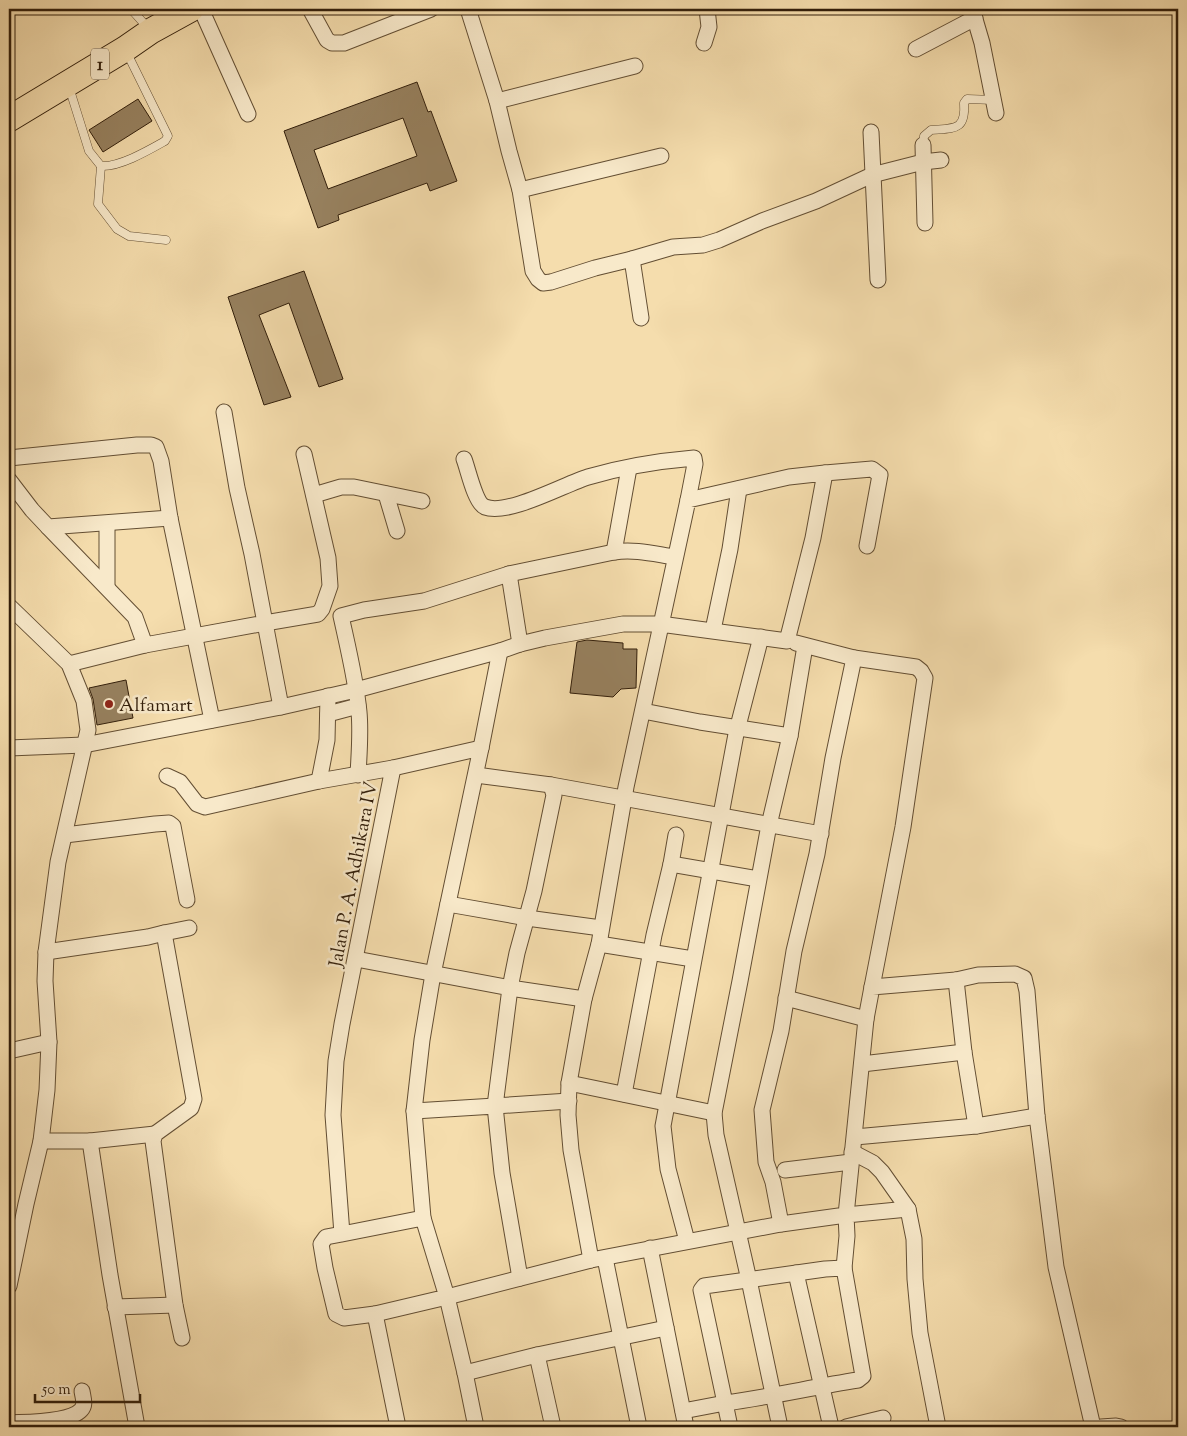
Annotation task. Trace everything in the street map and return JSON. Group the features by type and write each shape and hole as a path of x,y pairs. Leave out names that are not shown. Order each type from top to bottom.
{"highway":[{"name":"1","path":"9,119 190,9"}],"street":[{"path":"201,9 248,114"},
{"path":"310,9 327,40 332,43 344,43 431,9"},
{"path":"704,42 709,27 707,9"},
{"path":"472,10 498,101 520,190 532,265 538,279 543,283 673,247 703,244 719,240 762,221 825,198 872,175 923,162 942,160"},
{"path":"916,49 974,13 995,106"},
{"path":"498,101 635,66"},
{"path":"871,132 878,280"},
{"path":"923,144 925,223"},
{"path":"520,190 661,156"},
{"path":"632,259 641,318"},
{"path":"224,412 237,488 252,554 281,707"},
{"path":"9,458 137,445 156,447 159,453 170,518 212,720"},
{"path":"70,664 145,645 318,614 322,609 330,586 328,558 304,454"},
{"path":"464,458 479,502 485,507 493,508 502,508 526,502 586,478 629,468 694,458 695,464 688,500 674,557 624,798 599,944 584,999 569,1083 572,1150 598,1259 621,1336 639,1427"},
{"path":"614,552 629,468"},
{"path":"688,500 790,478 872,469 880,475 867,546"},
{"path":"787,641 813,538 825,473"},
{"path":"9,480 32,510 135,617 145,645"},
{"path":"314,495 341,487 354,487 422,501"},
{"path":"713,630 730,549 739,489"},
{"path":"386,494 397,531"},
{"path":"48,527 170,518"},
{"path":"107,524 107,586"},
{"path":"356,775 360,735 356,690 342,616 364,610 424,601 509,574 614,552 635,551 674,557"},
{"path":"509,574 520,644"},
{"path":"9,606 70,664 84,702 88,730 58,862 46,952 47,1090 41,1141 13,1253 9,1286"},
{"path":"9,748 84,744 281,707 356,690 520,644 622,624 660,624 787,641 854,658 916,667 921,671 924,678 902,827 866,1019 846,1215 847,1236 844,1268 863,1376 858,1380 683,1411"},
{"path":"687,1241 668,1169 663,1126 737,728 761,637"},
{"path":"780,1427 750,1280 716,1135 714,1113 769,824 790,736 805,646"},
{"path":"476,1427 446,1297 423,1218 414,1111 422,1040 433,974 476,775 500,651"},
{"path":"782,1224 774,1182 766,1162 762,1110 781,1031 794,951 821,834 833,758 854,658"},
{"path":"320,781 327,740 328,696"},
{"path":"329,714 357,706"},
{"path":"643,711 790,736"},
{"path":"393,768 481,748"},
{"name":"Jalan P. A. Adhikara IV","path":"167,776 180,782 197,804 205,807 320,781 393,768 336,1061 333,1115 342,1234"},
{"path":"476,775 552,785 821,834"},
{"path":"520,1278 502,1174 495,1106 510,988 534,891 554,795 552,785"},
{"path":"65,836 155,824 169,824 173,826 187,900"},
{"path":"624,1094 676,834"},
{"path":"671,864 758,879"},
{"path":"448,904 527,918 601,928"},
{"path":"46,952 148,938 189,928"},
{"path":"41,1141 90,1141 154,1134 191,1108 194,1099 164,934"},
{"path":"599,944 693,959"},
{"path":"356,959 510,988 584,999"},
{"path":"872,987 956,980 978,975 1015,974 1024,978 1027,991 1037,1116 1056,1267 1093,1427"},
{"path":"956,980 964,1052 976,1126"},
{"path":"786,998 866,1019"},
{"path":"9,1051 48,1042"},
{"path":"862,1064 964,1052"},
{"path":"569,1083 714,1113"},
{"path":"414,1111 569,1101"},
{"path":"786,1170 853,1150 1037,1116"},
{"path":"154,1134 154,1155 175,1305 182,1338"},
{"path":"90,1141 115,1306 137,1427"},
{"path":"853,1150 873,1163 882,1172 908,1209 914,1239 915,1279 920,1333 938,1427"},
{"path":"423,1218 326,1238 321,1244 336,1314 344,1318 375,1314 598,1259 687,1241 782,1224 908,1209"},
{"path":"650,1248 686,1427"},
{"path":"730,1427 701,1290 704,1286 844,1268"},
{"path":"796,1273 831,1427"},
{"path":"115,1306 175,1305"},
{"path":"375,1314 398,1427"},
{"path":"465,1373 621,1336 666,1328"},
{"path":"537,1355 553,1427"},
{"path":"9,1423 41,1422 74,1415 82,1409 84,1403 82,1391"},
{"path":"846,1427 883,1418"},
{"path":"1101,1427 1121,1427"}],"lane":[{"path":"131,9 151,31"},
{"path":"101,166 119,163 166,141 168,136 125,49"},
{"path":"68,84 89,150 101,166 98,204 111,222 128,236 166,240"},
{"path":"923,144 924,136 931,130 953,128 961,124 965,115 964,102 967,99 995,106"}],"building":[{"path":"417,82 428,112 431,111 457,181 430,191 427,183 338,215 339,220 318,228 284,131","holes":["403,118 417,156 328,189 314,150"]},
{"path":"138,99 152,121 103,152 89,130"},
{"path":"304,271 343,379 319,387 289,303 259,315 291,397 264,405 228,297"},
{"path":"587,640 623,643 623,649 637,649 636,688 621,689 613,697 570,693 577,642"},
{"name":"Alfamart","path":"126,680 133,718 97,725 93,699 89,688"}],"place":[{"name":"Alfamart","path":"109,704"}]}
